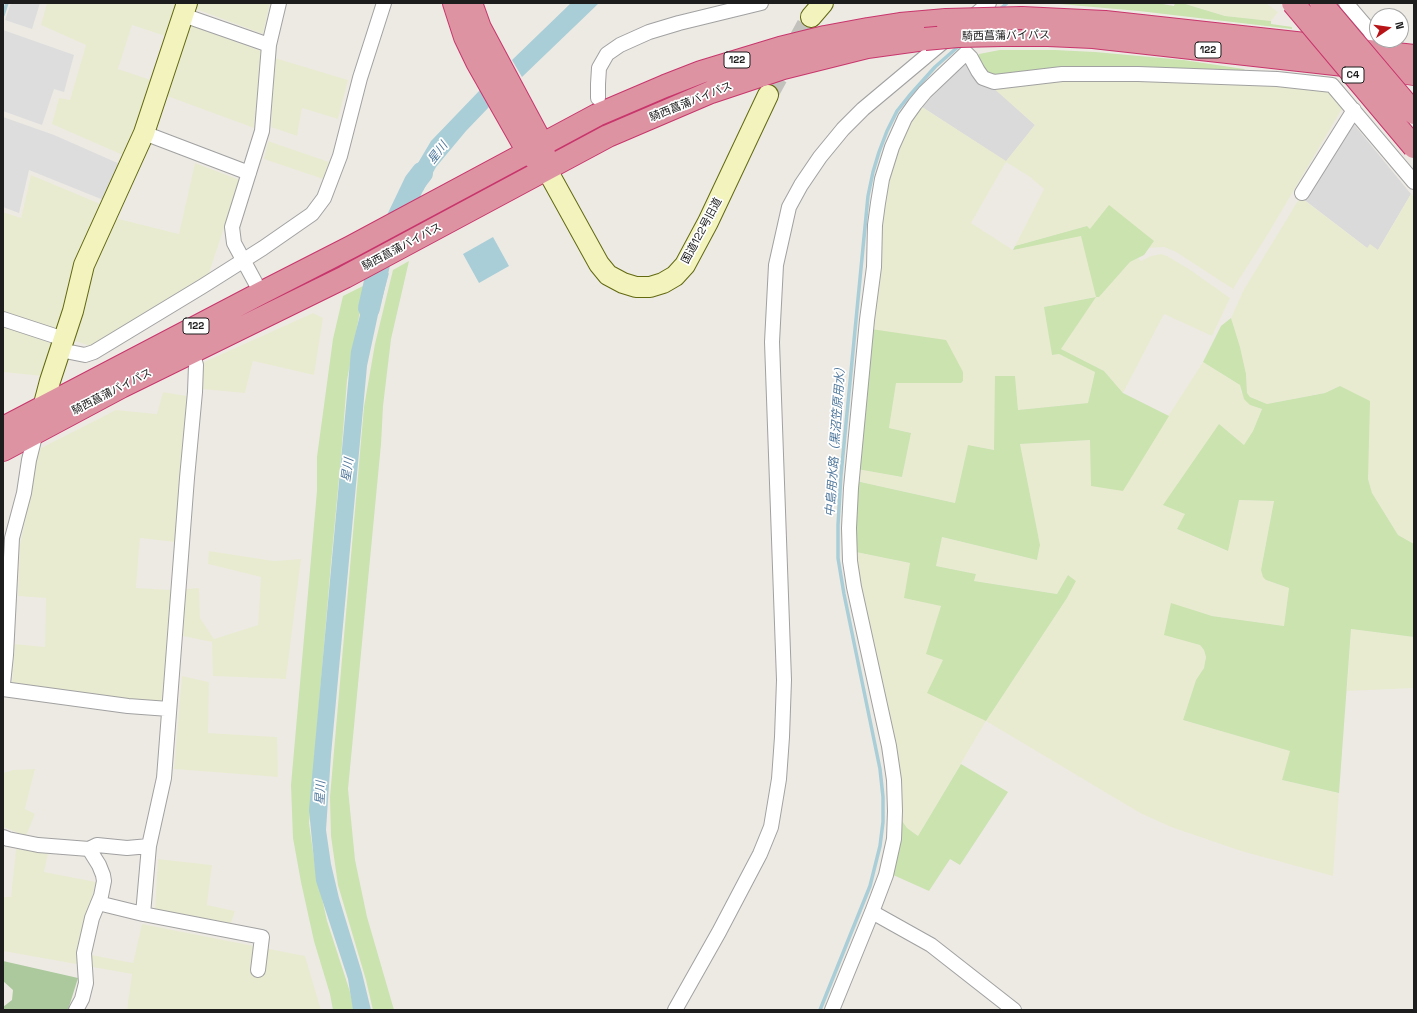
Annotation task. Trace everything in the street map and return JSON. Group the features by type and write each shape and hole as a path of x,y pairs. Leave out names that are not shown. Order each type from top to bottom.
{"highway":[{"path":"454,3 465,37 483,55 547,170"},
{"path":"471,3 480,28 483,55"},
{"name":"C4","path":"1293,3 1414,147"},
{"name":"C4","path":"1321,3 1414,114"},
{"name":"騎西菖蒲バイパス","path":"36,432 121,387 192,352 348,263 452,194 597,115 701,72 738,60 825,36 900,24 946,20 1022,18 1105,22 1414,56"},
{"name":"騎西菖蒲バイパス","path":"43,408 260,293 348,263 547,170 608,136 711,92 783,68 844,52 867,47 958,36 1048,35 1093,37 1414,74"},
{"path":"165,342 193,337 218,328 348,263"},
{"name":"122","path":"3,428 43,408"},
{"name":"122","path":"3,450 36,432"}],"street":[{"path":"260,293 242,261 234,243 232,227 262,131 269,44 279,3"},
{"path":"3,319 85,355 94,352 203,286 312,214 324,198 340,156 360,78 384,3"},
{"path":"598,98 599,68 607,54 620,45 664,27 761,3"},
{"path":"674,1010 719,932 760,854 771,826 778,785 782,737 784,680 772,342 776,265 789,208 801,185 820,157 848,124 863,109 989,3"},
{"path":"1346,3 1370,31 1375,41 1374,51"},
{"path":"3,684 6,655 12,538 24,493 29,460 36,432 84,264 144,133 185,9 269,44"},
{"path":"832,1010 886,875 894,839 896,811 894,780 889,746 854,587 850,561 850,495 867,320 874,268 875,225 878,203 886,162 905,118 924,92 966,53 984,78 994,82 1062,74 1138,74 1277,79 1332,86 1414,182"},
{"name":"国道122号旧道","path":"547,170 599,264 608,275 623,283 636,287 650,287 663,283 675,276 685,265 708,222 768,95"},
{"path":"1302,193 1354,110"},
{"path":"144,133 249,173"},
{"path":"143,914 149,846 164,778 195,392 196,365 192,352"},
{"path":"3,690 169,710"},
{"path":"3,837 38,844 88,849 97,845 128,848 149,846"},
{"path":"76,1010 85,991 86,976 84,953 92,918 101,896 104,880 99,865 88,849"},
{"path":"98,903 143,914 262,937 258,970"},
{"path":"872,912 931,945 1014,1010"}],"shaded area":[{"path":"11,3 40,3 32,29 5,20"},
{"path":"3,30 74,55 64,92 54,89 42,125 3,111"},
{"path":"966,62 1035,125 1006,162 922,107"},
{"path":"3,117 54,135 122,165 106,201 29,170 19,213 3,207"},
{"path":"1352,122 1411,194 1378,250 1367,248 1303,199"}],"green space":[{"path":"47,3 176,3 165,36 132,25 118,69 151,80 135,132 125,156 52,124 59,98 70,100 86,45 41,25"},
{"path":"195,3 270,3 263,34 193,8"},
{"path":"1048,3 1157,3 1174,6 1175,3 1182,3 1225,16 1271,21 1271,24 1292,27 1292,29 1139,11"},
{"path":"1182,3 1266,3 1278,12 1271,21 1225,16"},
{"path":"189,25 261,51 254,128 167,96"},
{"path":"1000,50 1095,52 1183,60 1244,69 1246,71 997,76 986,72 978,58 979,54"},
{"path":"275,58 348,80 338,119 302,108 297,136 271,127"},
{"path":"1067,81 1262,83 1329,91 1343,107 1268,234 1233,289 1176,252 1164,247 1149,248 1154,241 1090,229 1087,226 1015,246 1044,189 1030,177 1006,162 971,223 1013,250 1081,235 1099,297 1130,262 1138,258 1141,261 1151,256 1161,254 1189,269 1230,298 1212,336 1164,314 1123,393 1104,371 1061,349 1095,297 1045,307 1052,355 1059,354 1095,371 1088,403 1018,410 1015,377 994,450 968,445 955,503 856,481 857,469 902,477 911,433 889,428 896,382 961,383 963,381 871,329 883,216 891,164 906,128 922,107 1006,161 1035,125 991,86 997,87"},
{"path":"268,141 329,162 323,179 264,159"},
{"path":"195,163 240,180 209,273 90,346 75,341 93,267 115,218 179,234"},
{"path":"31,175 103,205 62,326 54,329 3,313 3,212 21,218"},
{"path":"1411,194 1414,197 1414,544 1398,535 1372,493 1340,386 1325,393 1267,404 1250,397 1247,393 1246,374 1231,318 1243,291 1299,199 1303,199 1367,248 1370,244 1378,250"},
{"path":"1109,205 1154,241 1144,255 1130,262 1099,297 1096,297 1081,236 1013,250 1015,246 1087,226 1090,229"},
{"path":"409,261 391,339 383,406 381,444 348,789 355,860 367,917 394,1010 373,1010 366,980 338,885 331,836 330,797 364,407 375,344 393,270"},
{"path":"365,285 347,380 309,823 315,866 327,921 350,992 354,1010 333,1010 330,994 314,941 301,882 293,838 291,785 317,491 317,457 333,339 343,296"},
{"path":"1096,297 1061,349 1104,371 1123,393 1169,416 1123,491 1091,486 1090,440 1020,444 1040,545 1037,560 942,537 936,566 976,574 974,581 1057,594 1068,575 1076,581 1067,598 986,721 927,693 943,660 926,654 941,606 904,598 910,563 856,552 856,481 955,503 968,445 994,450 995,376 1015,376 1018,410 1088,403 1095,372 1059,354 1052,355 1044,307"},
{"path":"313,313 323,318 314,375 253,361 245,393 201,389 202,363"},
{"path":"1231,318 1246,374 1247,393 1250,397 1267,404 1325,393 1340,386 1370,401 1368,479 1372,493 1398,535 1414,544 1414,637 1351,629 1339,793 1282,780 1290,751 1183,720 1196,680 1204,668 1206,657 1204,650 1200,645 1164,635 1171,603 1212,616 1284,626 1289,588 1266,580 1263,577 1261,570 1274,501 1239,500 1228,551 1177,529 1185,514 1163,505 1219,424 1244,445 1253,431 1262,409 1250,405 1244,399 1240,385 1203,362 1221,326"},
{"path":"3,326 53,344 42,376 3,372"},
{"path":"871,329 946,340 963,372 963,381 961,383 896,383 889,428 911,433 902,477 857,469"},
{"path":"1203,362 1240,385 1241,392 1250,405 1262,409 1253,431 1244,445 1219,424 1186,514 1177,529 1227,551 1239,500 1274,501 1261,570 1266,580 1289,588 1284,626 1212,616 1193,611 1200,645 1204,650 1206,657 1204,668 1196,680 1183,720 1291,751 1282,780 1339,793 1333,876 1241,851 1171,827 1140,813 986,721 1067,598 1076,581 1068,575 1057,594 974,581 976,574 936,566 942,537 1037,560 1040,545 1020,444 1090,440 1123,491 1156,435"},
{"path":"163,392 187,396 175,542 140,538 136,588 172,590 163,702 113,698 12,684 15,644 45,647 46,598 18,596 20,545 39,449 116,410 157,414"},
{"path":"209,551 274,561 301,559 286,679 213,676 212,642 183,636 186,589 199,588 200,618 214,639 258,625 261,577 208,564"},
{"path":"856,552 910,563 941,606 927,654 943,660 986,721 918,836 907,828 900,818 860,588"},
{"path":"1351,629 1414,637 1414,688 1347,691"},
{"path":"182,676 209,682 208,733 277,737 278,777 174,769"},
{"path":"961,764 1008,792 960,865 950,859 929,891 891,874 900,818 907,828 918,836"},
{"path":"35,769 25,809 35,814 26,836 3,827 3,773 13,770"},
{"path":"16,849 48,854 44,872 96,882 76,952 133,963 142,924 305,956 321,1010 127,1010 132,974 3,951 3,897 11,897"},
{"path":"158,859 212,865 207,905 235,911 231,923 155,909"},
{"path":"3,961 78,978 68,1010 3,1010 3,1007 12,1000 13,990 3,981"}],"water":[{"path":"571,3 599,3 522,77 512,60"},
{"path":"481,89 490,106 466,131 436,167 423,191 392,207 431,141"},
{"path":"493,237 509,266 479,283 463,254"},
{"path":"389,273 379,310 367,366 331,755 326,830 331,864 339,898 362,973 371,1010 353,1010 348,979 316,881 309,810 351,351 368,283"}],"waterway":[{"path":"3,15 7,3"},
{"name":"中島用水路（黒沼笠原用水）","path":"999,10 1007,3"},
{"name":"中島用水路（黒沼笠原用水）","path":"820,1010 870,886 880,846 883,822 883,797 880,769 838,558 841,475 868,196 879,152 897,111 935,67 960,45"},
{"name":"星川","path":"369,308 382,251 415,182 422,173"}],"tunnel":[{"path":"768,95 811,17"}]}
